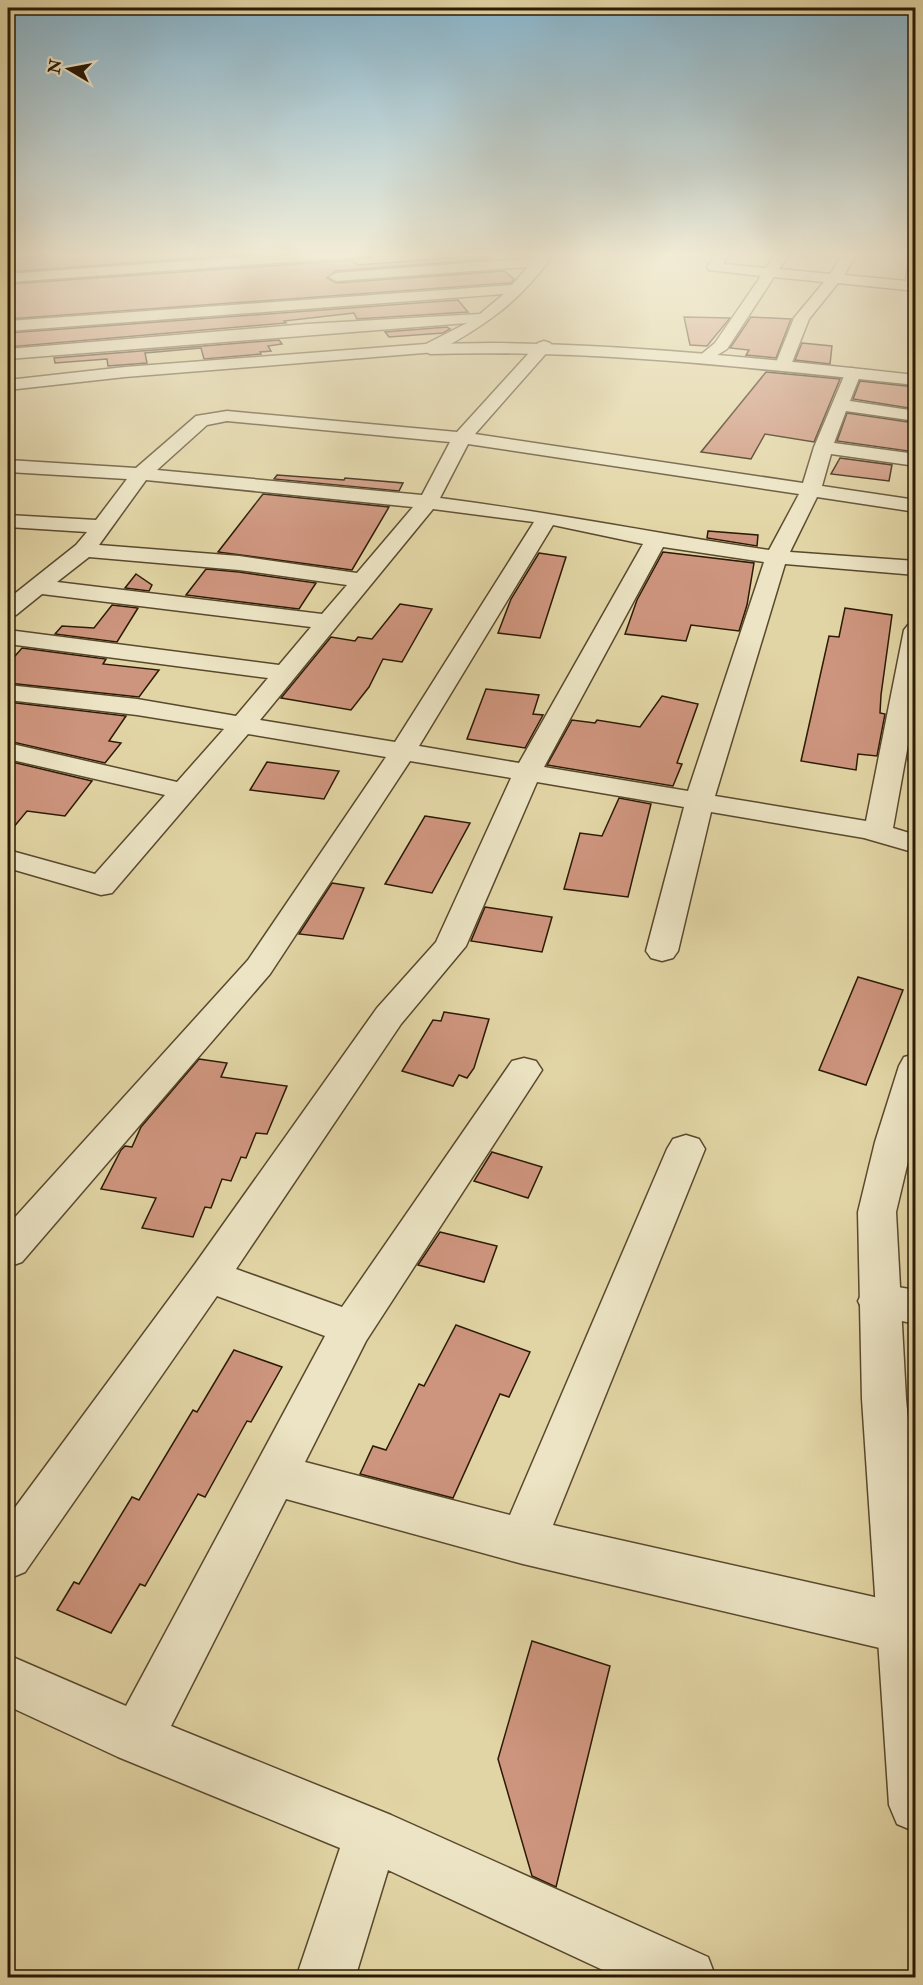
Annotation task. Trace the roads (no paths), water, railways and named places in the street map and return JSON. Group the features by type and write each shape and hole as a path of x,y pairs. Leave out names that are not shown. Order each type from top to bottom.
{"street":[{"path":"8,354 117,345"},
{"path":"323,345 332,357"},
{"path":"430,349 438,345"},
{"path":"706,357 722,345"},
{"path":"783,365 791,345"},
{"path":"8,860 43,867 101,886 241,726 428,502 462,438 544,346"},
{"path":"8,385 125,372 430,349 544,346 631,350 915,380"},
{"path":"662,951 699,802 776,557 811,490 823,447 853,373"},
{"path":"840,405 915,416"},
{"path":"8,610 84,550 141,474 202,420 227,416 462,438 915,506"},
{"path":"823,447 915,460"},
{"path":"8,466 141,474 428,502 547,518 656,540 776,557 915,568"},
{"path":"8,1251 259,967 402,753 547,518"},
{"path":"8,521 103,527"},
{"path":"8,1556 209,1276 390,1016 450,946 527,774 656,540"},
{"path":"84,550 238,563 362,580"},
{"path":"40,587 327,622"},
{"path":"878,833 915,630"},
{"path":"8,637 284,673"},
{"path":"8,693 137,707 878,833 915,844"},
{"path":"8,751 182,791"},
{"path":"915,1066 893,1142 877,1212 897,1304 901,1628 915,1805"},
{"path":"137,1738 351,1328 524,1070"},
{"path":"523,1541 686,1149"},
{"path":"209,1276 351,1328"},
{"path":"275,1475 523,1541 901,1628"},
{"path":"8,1680 137,1738 372,1834 687,1977"},
{"path":"325,1977 372,1834"}]}
